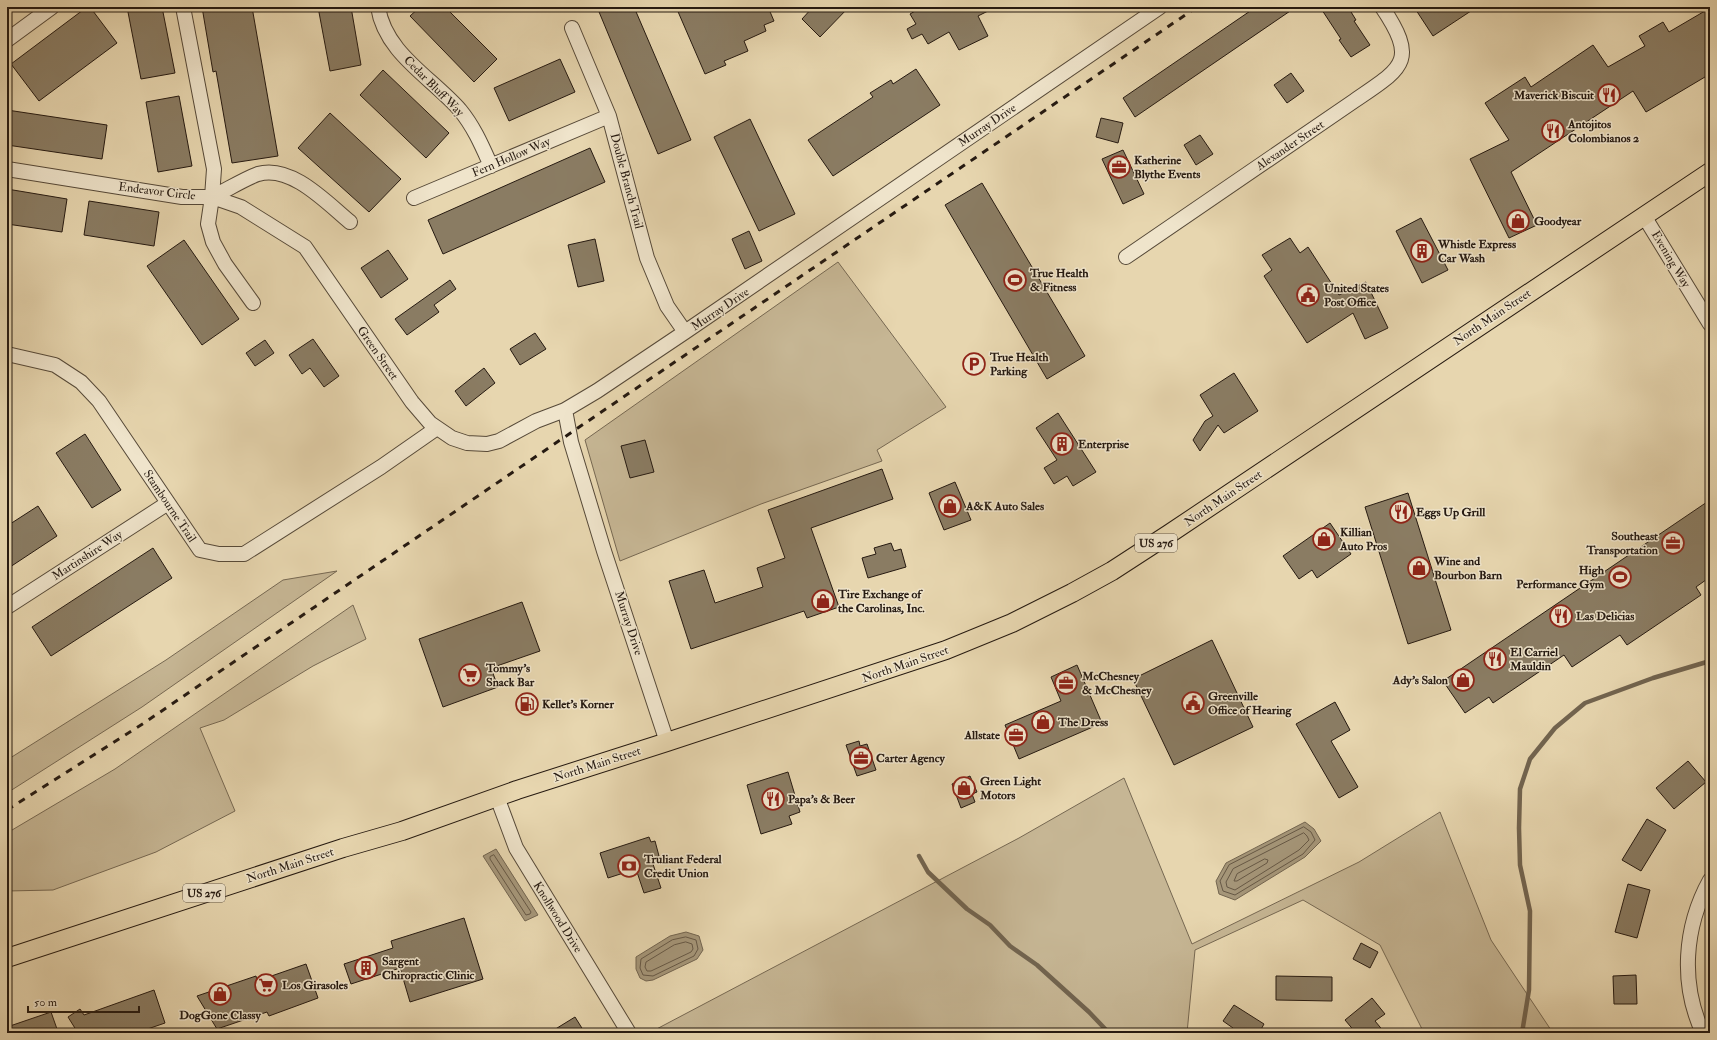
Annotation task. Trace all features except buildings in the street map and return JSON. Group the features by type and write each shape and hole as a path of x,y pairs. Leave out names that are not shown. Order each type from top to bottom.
{"main road":[{"name":"North Main Street","path":"7,958 343,848 402,831 497,797 946,650 1012,623 1112,571 1221,500 1710,172"}],"street":[{"path":"7,40 52,7"},
{"name":"Endeavor Circle","path":"7,169 182,197 212,198 214,169 183,7"},
{"name":"Cedar Bluff Way","path":"378,7 384,31 397,50 460,110 474,130 491,166"},
{"name":"Murray Drive","path":"668,742 600,536 571,442 565,410 597,391 685,332 1160,7"},
{"name":"Alexander Street","path":"1126,257 1383,81 1395,70 1402,59 1402,44 1392,22 1382,7"},
{"name":"Double Branch Trail","path":"572,28 609,116 646,258 667,306 685,332"},
{"name":"Fern Hollow Way","path":"414,198 609,116"},
{"path":"253,303 213,242 208,224 212,198 259,174 277,173 292,178 310,189 350,222"},
{"name":"Green Street","path":"212,198 241,207 305,247 412,402 430,423 452,438 467,443 487,444 499,441 536,421 565,410"},
{"name":"Evening Way","path":"1644,216 1710,324"},
{"name":"Stambourne Trail","path":"7,354 55,365 81,382 99,401 200,550 219,554 244,554 381,467 437,428"},
{"name":"Martinshire Way","path":"7,607 168,502"},
{"name":"Knollwood Drive","path":"497,797 516,848 629,1033"},
{"path":"1703,1033 1693,1008 1689,992 1687,960 1693,922 1699,903 1710,880"}],"shaded area":[{"path":"838,262 946,407 877,450 882,461 761,504 620,561 585,440"},
{"path":"337,571 142,707 7,793 7,760 166,660 283,580"},
{"path":"353,605 366,639 313,666 224,720 200,728 235,811 156,852 53,890 7,891 7,833 115,769"},
{"path":"1124,778 1192,944 1359,862 1440,812 1491,940 1553,1033 1424,1033 1380,945 1303,900 1195,950 1187,1033 649,1033 1019,838"}],"water":[{"path":"1305,822 1314,829 1321,841 1305,857 1235,900 1219,894 1216,881 1226,863"},
{"path":"496,849 538,915 525,921 483,856"},
{"path":"686,932 699,936 703,950 697,959 653,980 646,981 640,978 636,969 636,957 670,936"}],"waterway":[{"path":"1522,1033 1529,990 1530,911 1520,865 1520,789 1530,759 1555,728 1585,703 1653,678 1710,661"},
{"path":"919,856 928,872 967,909 990,925 1010,946 1037,965 1089,1012 1109,1033"}],"railway":[{"path":"7,810 144,723 1197,7"}],"place":[{"name":"Maverick Biscuit","path":"1609,95"},
{"name":"Antojitos Colombianos 2","path":"1553,131"},
{"name":"Katherine Blythe Events","path":"1119,167"},
{"name":"Goodyear","path":"1518,221"},
{"name":"Whistle Express Car Wash","path":"1422,251"},
{"name":"True Health & Fitness","path":"1015,280"},
{"name":"United States Post Office","path":"1308,295"},
{"name":"True Health Parking","path":"974,364"},
{"name":"Enterprise","path":"1062,444"},
{"name":"A&K Auto Sales","path":"950,506"},
{"name":"Eggs Up Grill","path":"1401,512"},
{"name":"Killian Auto Pros","path":"1324,539"},
{"name":"Southeast Transportation","path":"1673,543"},
{"name":"Wine and Bourbon Barn","path":"1419,568"},
{"name":"High Performance Gym","path":"1620,577"},
{"name":"Tire Exchange of the Carolinas, Inc.","path":"823,601"},
{"name":"Las Delicias","path":"1561,616"},
{"name":"El Carriel Mauldin","path":"1495,659"},
{"name":"Tommy's Snack Bar","path":"470,675"},
{"name":"Ady's Salon","path":"1463,680"},
{"name":"McChesney & McChesney","path":"1066,683"},
{"name":"Greenville Office of Hearing","path":"1193,703"},
{"name":"Kellet's Korner","path":"527,704"},
{"name":"The Dress","path":"1043,722"},
{"name":"Allstate","path":"1016,735"},
{"name":"Carter Agency","path":"861,758"},
{"name":"Green Light Motors","path":"964,788"},
{"name":"Papa's & Beer","path":"773,799"},
{"name":"Truliant Federal Credit Union","path":"629,866"},
{"name":"Sargent Chiropractic Clinic","path":"366,968"},
{"name":"Los Girasoles","path":"266,985"},
{"name":"DogGone Classy","path":"220,994"}]}
